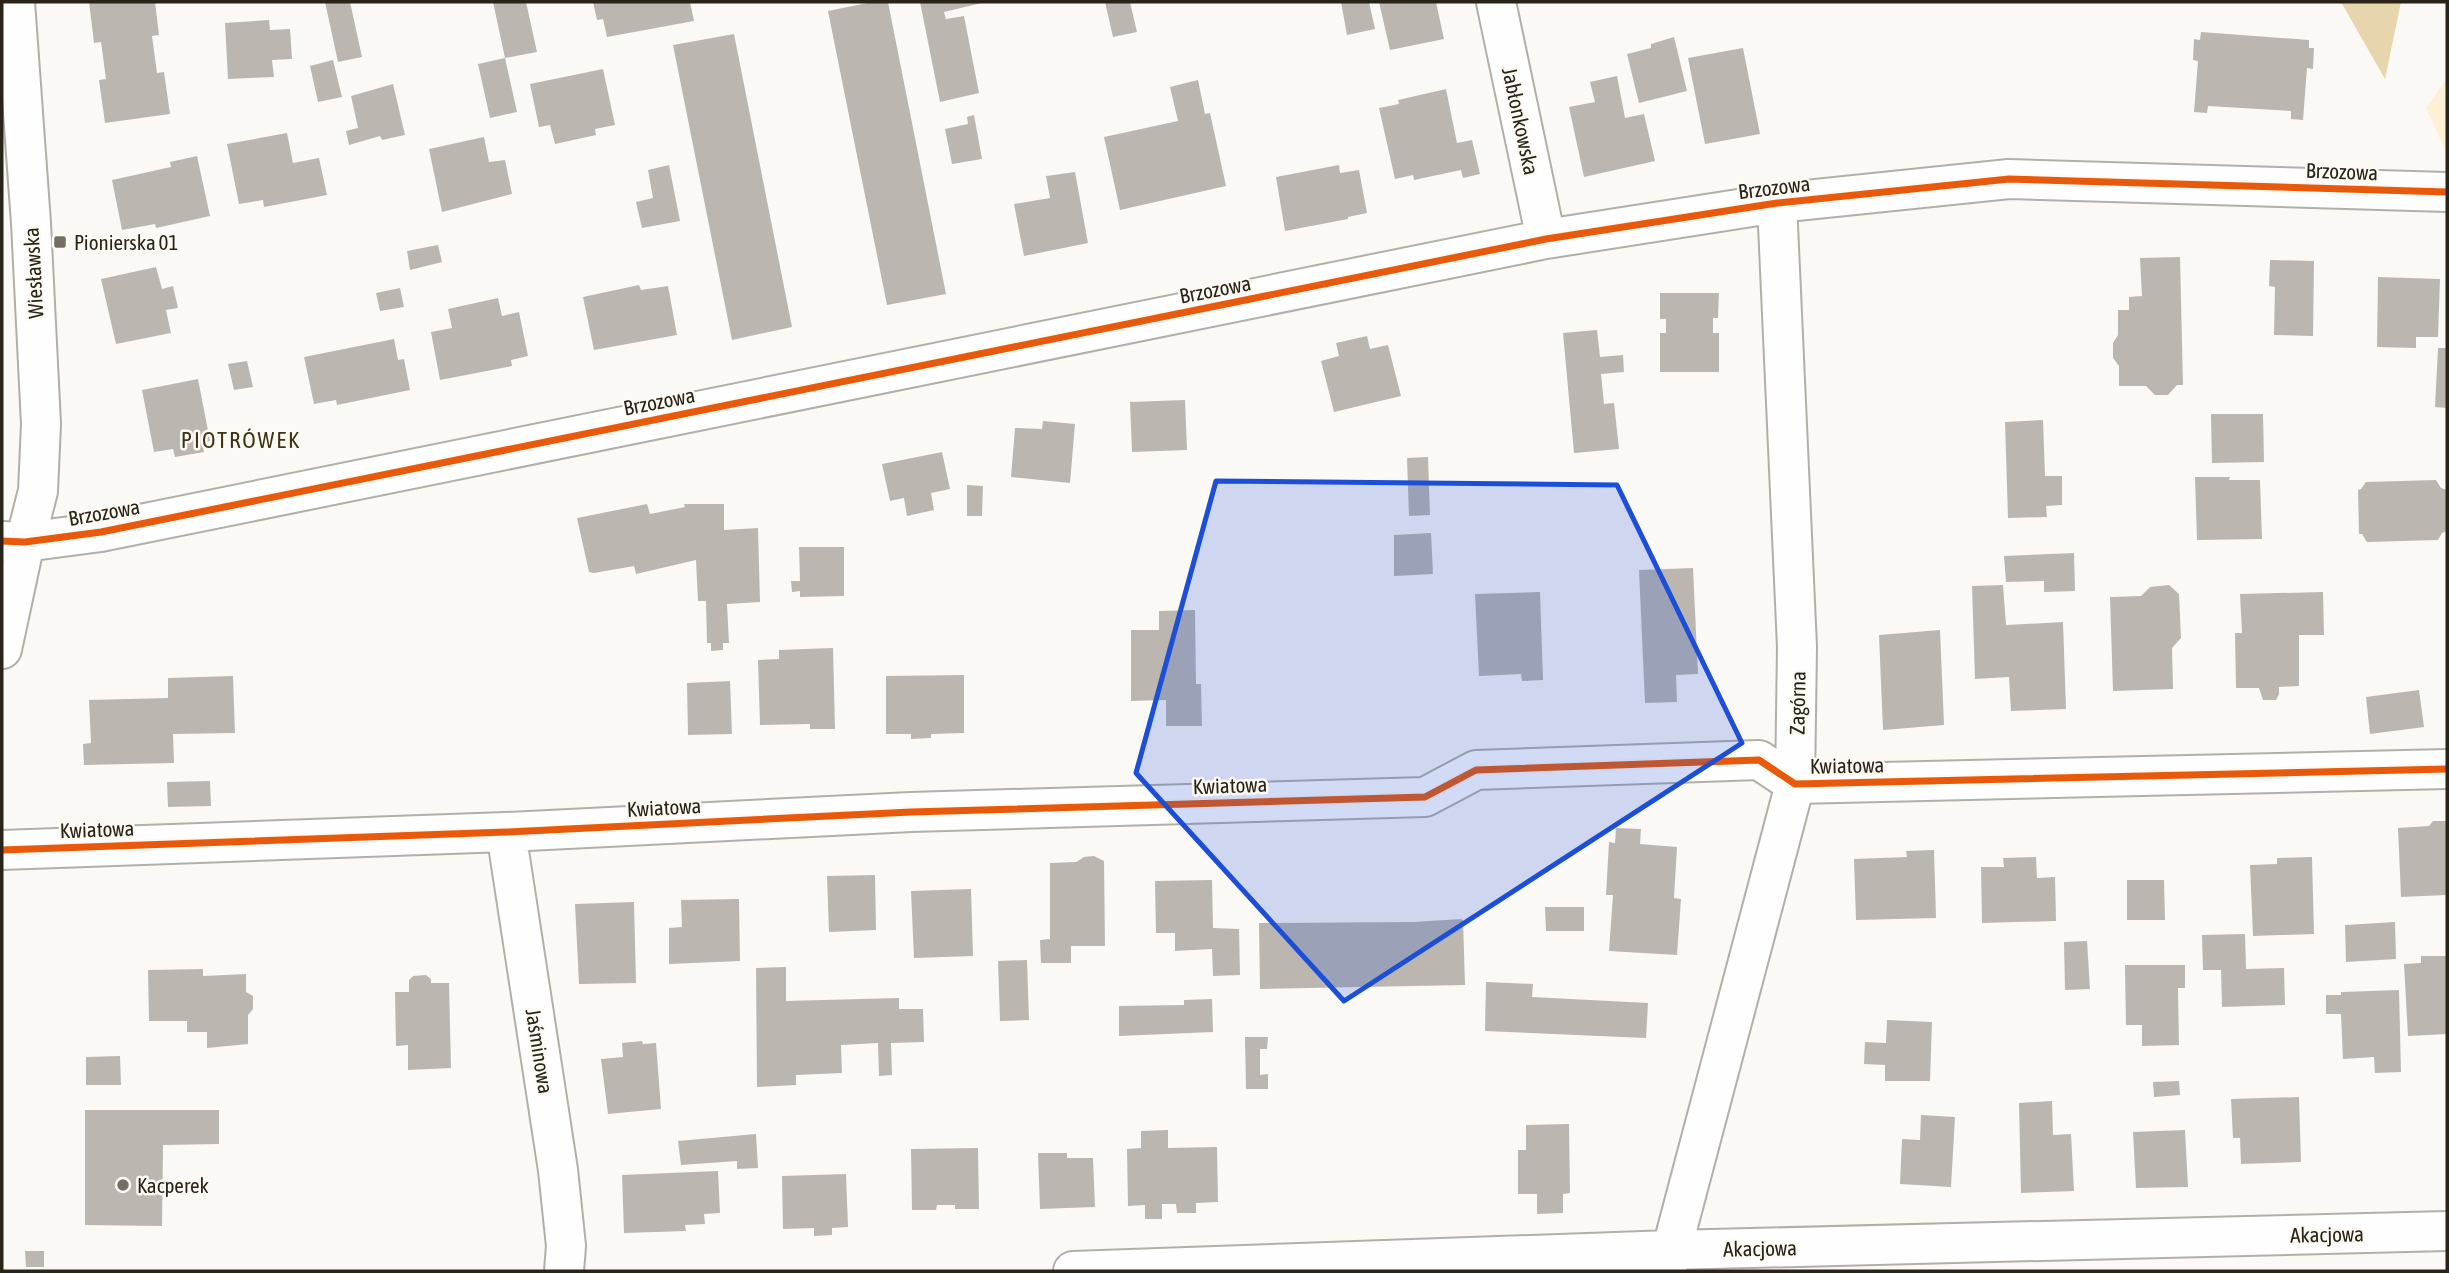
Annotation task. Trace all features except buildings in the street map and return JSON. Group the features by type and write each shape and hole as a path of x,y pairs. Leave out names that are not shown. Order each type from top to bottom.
{"street":[{"name":"Wiesławska","path":"2,649 13,541 38,491 41,424 31,223 15,2"},
{"name":"Jabłonkowska","path":"1496,2 1546,239"},
{"name":"Brzozowa","path":"13,541 102,532 1546,239 1777,203 2009,179 2447,192"},
{"name":"Zagórna","path":"1669,1261 1796,784 1797,647 1777,203"},
{"name":"Kwiatowa","path":"2,850 506,832 911,812 1424,797 1476,770 1759,760 1796,784 2447,769"},
{"name":"Jaśminowa","path":"506,832 558,1170 566,1246 564,1271"},
{"name":"Akacjowa","path":"1073,1271 1669,1261 2447,1231"}],"highlighted area":[{"path":"1216,481 1617,485 1742,743 1344,1001 1136,773"}],"shaded area":[{"path":"2341,2 2401,2 2385,79"},
{"path":"2447,79 2447,154 2426,108"}],"cycle path":[{"path":"2,541 25,542 101,532 1546,239 1777,203 2009,179 2447,192"},
{"path":"2,850 506,832 911,812 1425,797 1476,770 1759,760 1795,784 2447,769"}],"place":[{"name":"Pionierska 01","path":"60,242"},
{"name":"Kacperek","path":"123,1185"}],"district":[{"name":"PIOTRÓWEK","path":"241,440"}]}
